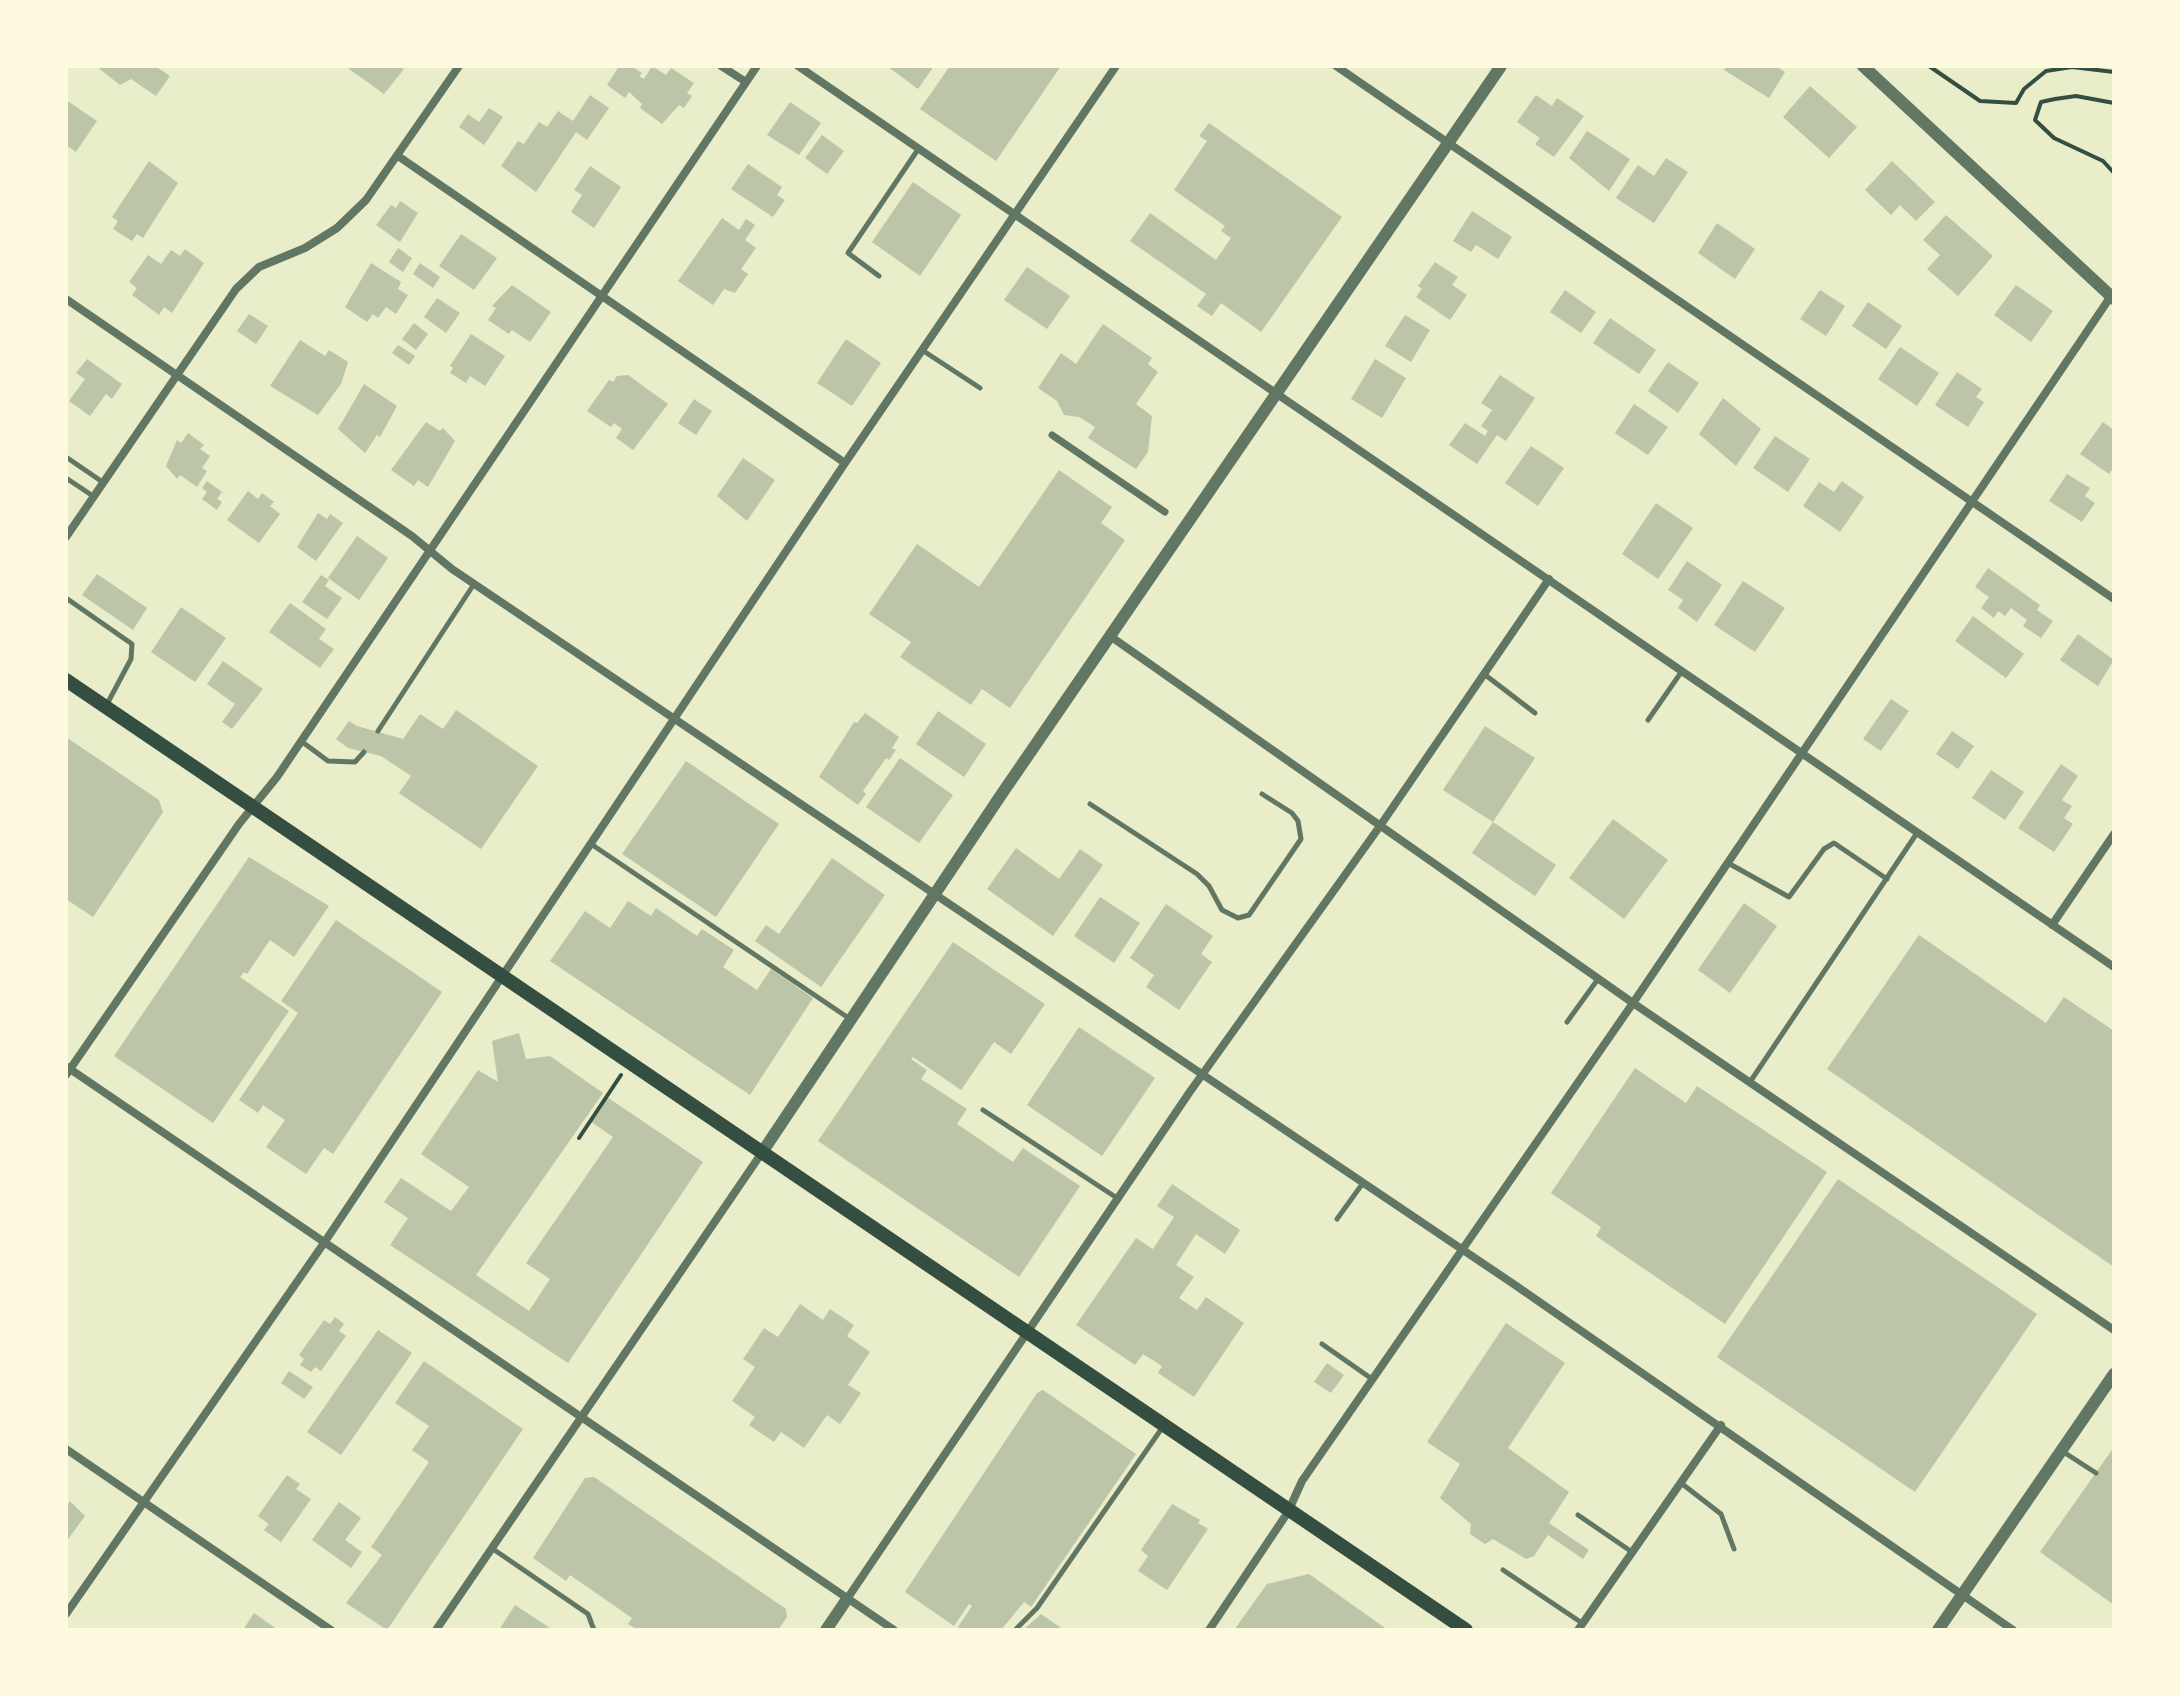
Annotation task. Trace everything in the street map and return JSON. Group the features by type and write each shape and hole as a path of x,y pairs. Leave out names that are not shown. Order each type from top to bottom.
{"main road":[{"path":"66,680 1466,1630"}],"street":[{"path":"66,537 236,289 259,267 305,248 337,228 366,200 459,66"},
{"path":"721,66 746,82"},
{"path":"757,66 301,741 67,1071 894,1630"},
{"path":"798,66 1016,212 2114,967"},
{"path":"66,1614 324,1243 845,463 1116,66"},
{"path":"1336,66 2114,599"},
{"path":"436,1630 761,1154 934,894 1501,66"},
{"path":"1209,1630 1288,1512 1302,1481 1633,1003 1971,501 2112,298 1863,66"},
{"path":"398,156 845,463"},
{"path":"66,299 430,550 474,584 1721,1425 2013,1630"},
{"path":"1052,435 1165,512"},
{"path":"826,1630 1117,1198 1380,826 1549,579"},
{"path":"1110,636 1633,1003 2114,1330"},
{"path":"2052,925 2114,834"},
{"path":"1938,1630 2114,1374"},
{"path":"1580,1627 1721,1425"},
{"path":"66,1449 331,1630"}],"lane":[{"path":"879,276 848,253 919,147"},
{"path":"922,350 980,388"},
{"path":"66,457 104,483"},
{"path":"66,478 94,497"},
{"path":"378,731 474,584"},
{"path":"66,598 132,644 131,659 106,707"},
{"path":"1648,720 1682,671"},
{"path":"1483,674 1535,713"},
{"path":"301,741 328,761 355,762 364,752"},
{"path":"1090,804 1197,874 1209,886 1222,910 1238,918 1249,915 1301,839 1298,821 1292,813 1262,794"},
{"path":"1750,1082 1917,833"},
{"path":"1728,863 1789,897 1824,849 1834,843 1887,879"},
{"path":"591,844 850,1020"},
{"path":"1567,1022 1599,978"},
{"path":"983,1110 1117,1198"},
{"path":"1337,1219 1363,1183"},
{"path":"1322,1344 1372,1379"},
{"path":"1015,1630 1037,1608 1163,1426"},
{"path":"2061,1450 2096,1473"},
{"path":"1680,1482 1721,1514 1734,1549"},
{"path":"1578,1515 1632,1552"},
{"path":"492,1548 588,1614 594,1630"},
{"path":"1503,1570 1580,1627"}],"path":[{"path":"1929,66 1980,101 2016,103 2024,89 2046,71 2072,67 2114,72"},
{"path":"2114,103 2076,96 2041,102 2035,120 2054,138 2103,161 2114,173"},
{"path":"579,1138 629,1063"}],"building":[{"path":"96,66 155,66 170,76 156,96 131,79 120,85"},
{"path":"345,66 399,66 404,69 384,94"},
{"path":"619,66 631,66 642,73 639,76 644,79 652,66 666,75 671,68 694,83 687,93 692,96 684,108 679,105 662,124 640,108 642,104 629,92 625,98 607,85"},
{"path":"887,66 934,66 918,89"},
{"path":"950,66 1061,66 996,161 920,109"},
{"path":"1727,66 1776,66 1785,72 1769,98 1724,70"},
{"path":"1810,86 1857,127 1829,158 1783,117"},
{"path":"590,95 609,108 587,140 576,132 536,192 501,166 518,141 524,144 539,122 547,127 558,111 573,121"},
{"path":"1536,95 1552,106 1557,98 1584,116 1554,157 1535,144 1540,138 1517,122"},
{"path":"66,100 97,121 76,152 66,145"},
{"path":"790,102 821,123 799,155 767,135"},
{"path":"489,108 503,117 484,145 459,127 468,114 479,122"},
{"path":"1209,123 1342,217 1261,332 1221,303 1212,316 1197,306 1206,294 1130,241 1150,213 1216,260 1231,238 1221,231 1225,226 1174,190 1207,141 1199,136"},
{"path":"1587,131 1630,159 1609,191 1569,158"},
{"path":"822,135 844,151 827,174 805,158"},
{"path":"1666,158 1688,172 1654,223 1616,198 1638,165 1654,176"},
{"path":"149,161 178,183 143,238 137,234 132,241 113,229 118,221 112,217"},
{"path":"1892,161 1935,202 1916,221 1900,205 1891,215 1865,190"},
{"path":"748,164 782,187 777,195 785,200 773,217 731,189"},
{"path":"590,166 621,187 594,228 571,212 582,195 574,190"},
{"path":"913,182 961,215 920,276 872,242"},
{"path":"400,201 418,213 400,242 376,225 391,205 396,208"},
{"path":"1472,211 1512,237 1498,259 1476,245 1471,252 1453,241"},
{"path":"1946,215 1993,256 1958,296 1927,269 1940,255 1923,240"},
{"path":"722,218 739,230 746,219 755,225 745,240 756,248 741,269 748,274 735,293 724,289 713,305 678,281"},
{"path":"1717,223 1755,249 1735,279 1698,253"},
{"path":"461,234 497,258 474,290 439,266"},
{"path":"398,248 412,258 403,272 389,262"},
{"path":"185,249 204,263 172,313 164,307 159,315 132,295 137,288 129,282 148,255 161,264 171,250 180,256"},
{"path":"1435,262 1458,277 1452,285 1467,295 1450,320 1416,297 1422,289 1418,286"},
{"path":"371,263 401,282 398,289 408,295 396,314 386,307 378,318 373,314 367,322 345,307"},
{"path":"420,263 440,277 433,288 413,274"},
{"path":"1027,267 1070,296 1047,329 1004,300"},
{"path":"512,285 551,312 530,342 512,330 509,334 488,320 496,308 492,306"},
{"path":"2016,285 2053,311 2031,342 1994,315"},
{"path":"1565,290 1596,312 1581,333 1550,312"},
{"path":"1820,290 1845,306 1826,336 1800,319"},
{"path":"437,298 460,313 446,333 424,317"},
{"path":"1868,302 1902,326 1886,349 1852,326"},
{"path":"249,314 268,326 256,344 237,331"},
{"path":"1405,315 1430,330 1411,362 1385,346"},
{"path":"1610,318 1656,350 1639,374 1593,343"},
{"path":"414,323 428,334 416,350 402,339"},
{"path":"1103,324 1152,358 1148,364 1158,372 1136,404 1152,416 1148,452 1136,469 1088,438 1095,427 1079,417 1064,415 1057,401 1038,388 1061,353 1076,364"},
{"path":"471,334 505,356 485,386 470,376 466,383 450,373 453,368 450,366"},
{"path":"846,339 881,363 852,406 817,383"},
{"path":"300,340 325,356 329,350 348,362 341,384 318,415 270,386"},
{"path":"398,345 415,356 409,365 392,353"},
{"path":"1900,347 1939,373 1917,406 1878,379"},
{"path":"87,359 122,384 112,399 106,394 90,416 69,401 85,379 76,373"},
{"path":"1375,359 1406,378 1382,418 1351,399"},
{"path":"1668,362 1699,383 1678,413 1648,391"},
{"path":"1957,372 1982,389 1976,397 1984,402 1968,427 1935,405"},
{"path":"628,375 668,404 633,450 616,438 622,429 614,423 611,427 587,411 609,380 613,382 617,376"},
{"path":"1500,375 1535,398 1506,441 1497,435 1477,464 1449,445 1465,423 1485,436 1488,431 1481,426 1492,410 1481,403"},
{"path":"364,384 397,406 380,437 377,435 365,453 338,429"},
{"path":"1723,398 1761,429 1736,466 1699,434"},
{"path":"694,399 712,411 696,435 678,423"},
{"path":"1634,404 1668,427 1648,455 1615,433"},
{"path":"426,422 440,431 443,428 455,441 428,487 418,480 414,486 391,470"},
{"path":"2103,422 2114,430 2114,467 2109,474 2080,454"},
{"path":"188,433 204,445 200,449 210,456 202,468 207,471 197,487 180,475 177,479 166,466 177,440 181,443"},
{"path":"1775,436 1810,459 1788,492 1753,468"},
{"path":"1531,446 1564,468 1538,506 1505,483"},
{"path":"743,458 775,480 747,521 717,496"},
{"path":"1059,470 1112,507 1101,523 1125,540 1010,708 982,689 971,705 900,657 911,642 869,614 917,544 979,587"},
{"path":"2067,474 2090,488 2085,496 2095,503 2082,522 2049,501"},
{"path":"207,481 222,492 217,499 222,502 217,510 202,499 207,492 202,488"},
{"path":"1842,481 1864,497 1840,532 1803,506 1819,482 1834,492"},
{"path":"248,491 258,499 262,493 274,502 270,506 280,514 259,543 227,520"},
{"path":"1656,503 1693,528 1658,579 1622,554"},
{"path":"318,513 327,519 330,514 343,523 316,561 297,547"},
{"path":"357,536 388,558 359,600 328,578"},
{"path":"1687,561 1722,585 1697,622 1678,608 1683,600 1668,590"},
{"path":"1988,568 2040,605 2037,610 2053,621 2041,638 2023,626 2027,620 2011,608 2005,616 1998,611 1994,618 1981,608 1989,597 1975,587"},
{"path":"97,574 147,608 133,630 82,595"},
{"path":"321,575 329,580 325,586 342,598 327,619 302,602"},
{"path":"1743,581 1785,608 1755,652 1714,625"},
{"path":"290,603 326,629 319,639 334,649 320,668 269,632"},
{"path":"181,607 226,638 195,682 151,652"},
{"path":"1973,616 2024,654 2006,678 1955,641"},
{"path":"2078,634 2114,660 2098,686 2060,660"},
{"path":"223,661 263,689 232,729 222,722 235,704 207,684"},
{"path":"1891,699 1909,711 1881,751 1863,739"},
{"path":"456,710 538,766 481,849 399,793 411,776 381,756 348,748 336,739 349,721 403,739 420,714 443,729"},
{"path":"938,711 986,744 964,777 916,744"},
{"path":"865,713 899,737 892,748 896,750 889,760 886,758 863,791 866,794 858,805 819,777 854,722 857,723"},
{"path":"1485,726 1535,758 1493,822 1443,790"},
{"path":"1952,731 1974,746 1958,769 1936,754"},
{"path":"66,737 159,800 163,812 93,917 66,899"},
{"path":"900,758 953,795 919,843 866,807"},
{"path":"686,761 779,824 716,917 622,854"},
{"path":"2061,764 2078,776 2062,800 2072,806 2064,818 2073,824 2054,852 2018,828"},
{"path":"1991,770 2024,792 2005,820 1972,798"},
{"path":"1613,819 1668,860 1624,919 1569,878"},
{"path":"1493,822 1556,865 1535,896 1472,853"},
{"path":"1016,848 1059,879 1080,849 1103,865 1053,936 987,889"},
{"path":"249,857 329,906 294,957 270,940 247,974 244,972 240,977 289,1011 213,1123 114,1056"},
{"path":"832,858 885,895 821,987 755,941 766,925 779,934"},
{"path":"1100,897 1140,923 1114,963 1074,936"},
{"path":"628,901 651,916 656,908 697,936 702,929 734,950 723,967 757,990 771,969 813,998 750,1095 550,961 585,911 610,928"},
{"path":"1744,903 1777,926 1730,993 1698,970"},
{"path":"1166,904 1213,936 1201,954 1212,962 1179,1010 1146,987 1154,975 1130,958"},
{"path":"336,920 442,992 333,1154 324,1148 306,1174 266,1147 285,1120 263,1105 258,1113 239,1100 298,1013 281,1001"},
{"path":"1919,935 2046,1023 2064,997 2114,1031 2114,1267 1827,1069"},
{"path":"953,942 1045,1004 1011,1054 994,1042 961,1090 913,1057 911,1059 927,1070 921,1079 967,1109 957,1124 1013,1162 1023,1148 1080,1186 1019,1277 818,1141"},
{"path":"1079,1027 1155,1078 1102,1156 1027,1105"},
{"path":"519,1033 526,1059 550,1056 603,1093 476,1275 529,1311 550,1279 526,1263 613,1137 590,1121 607,1097 703,1162 568,1363 390,1245 408,1218 384,1202 401,1178 451,1211 469,1187 421,1154 478,1070 498,1082 492,1041"},
{"path":"1635,1068 1686,1103 1697,1086 1827,1172 1725,1324 1596,1236 1601,1227 1551,1193"},
{"path":"1838,1179 2037,1314 1915,1492 1717,1357"},
{"path":"1172,1184 1240,1230 1225,1254 1196,1234 1176,1265 1194,1277 1179,1298 1197,1310 1206,1297 1244,1323 1194,1397 1158,1373 1162,1366 1143,1354 1135,1365 1076,1325 1136,1238 1153,1249 1174,1217 1157,1206"},
{"path":"800,1304 823,1320 830,1309 854,1325 847,1336 870,1352 848,1385 861,1393 840,1424 827,1415 804,1448 781,1432 774,1442 749,1425 755,1417 732,1401 755,1367 743,1359 764,1328 778,1337"},
{"path":"335,1317 344,1324 339,1331 346,1336 321,1371 315,1367 311,1372 300,1365 304,1359 299,1355 324,1320 330,1324"},
{"path":"1506,1323 1565,1363 1508,1448 1569,1492 1549,1523 1589,1550 1583,1559 1548,1535 1534,1556 1526,1559 1493,1539 1485,1544 1470,1534 1471,1524 1440,1498 1460,1464 1427,1442"},
{"path":"378,1330 412,1353 341,1455 307,1432"},
{"path":"424,1361 523,1429 387,1630 346,1603 382,1555 371,1547 429,1462 412,1450 429,1426 395,1403"},
{"path":"1327,1363 1344,1375 1331,1393 1314,1382"},
{"path":"289,1371 313,1387 304,1399 281,1383"},
{"path":"1043,1390 1136,1454 1031,1607 1024,1602 1001,1630 962,1630 958,1627 972,1606 969,1604 954,1626 905,1592 1037,1393"},
{"path":"2114,1447 2114,1605 2040,1552"},
{"path":"287,1475 300,1484 296,1489 311,1499 281,1542 264,1530 269,1524 258,1516"},
{"path":"594,1477 786,1609 787,1617 778,1630 638,1630 628,1624 632,1618 570,1575 566,1581 533,1558 585,1478"},
{"path":"70,1501 85,1516 66,1542 66,1507"},
{"path":"339,1502 361,1518 345,1540 362,1552 351,1568 312,1540"},
{"path":"1172,1504 1200,1520 1198,1523 1208,1529 1167,1590 1138,1571 1148,1556 1141,1550"},
{"path":"1309,1574 1388,1630 1234,1630 1267,1584"},
{"path":"515,1605 553,1630 499,1630"},
{"path":"254,1613 278,1630 243,1630"},
{"path":"1041,1614 1064,1630 1023,1630"}]}
